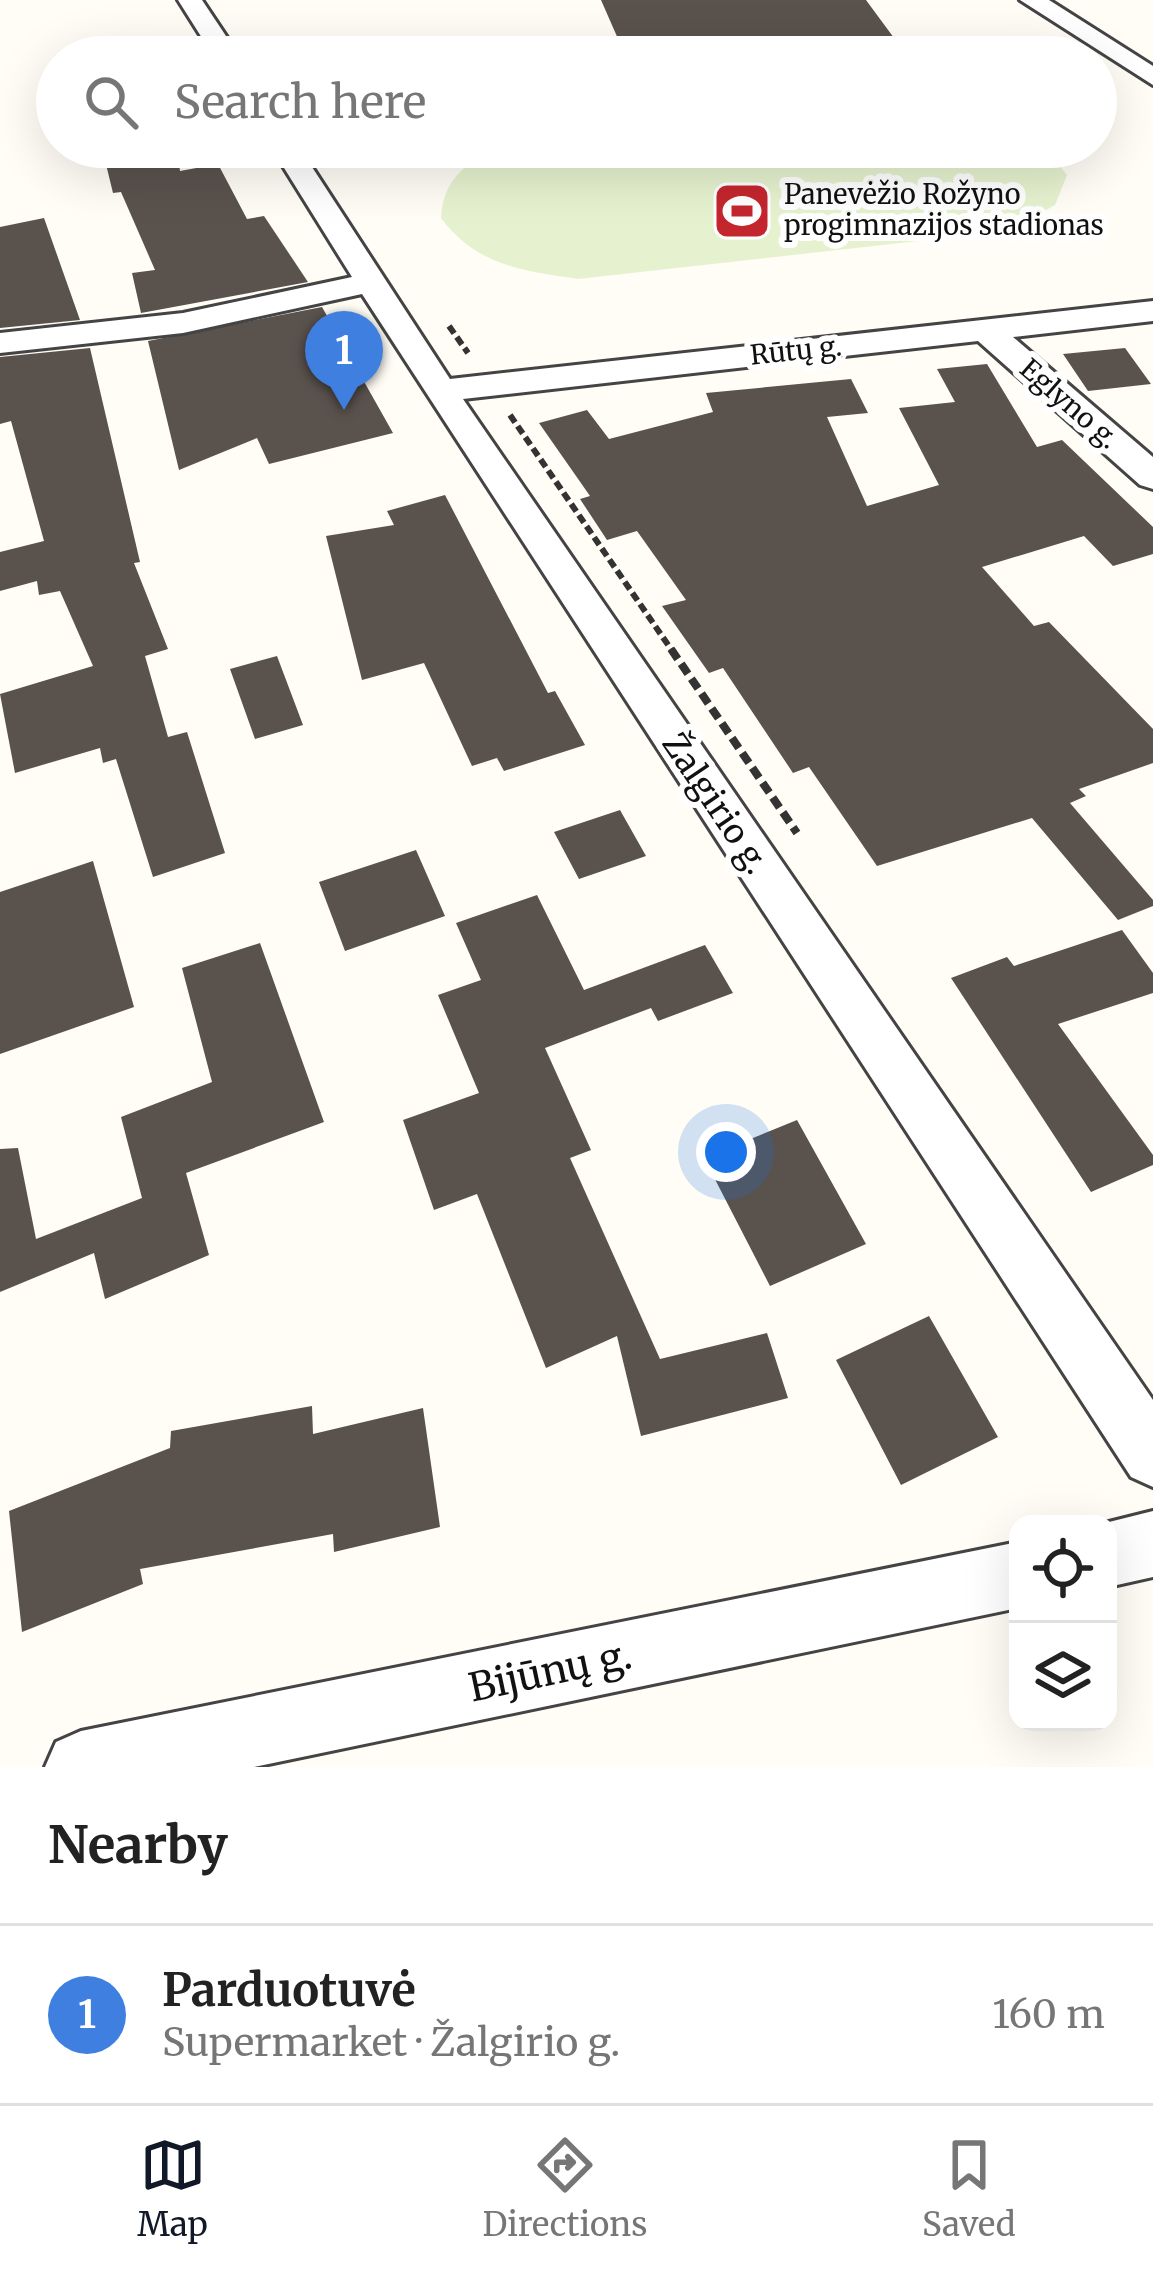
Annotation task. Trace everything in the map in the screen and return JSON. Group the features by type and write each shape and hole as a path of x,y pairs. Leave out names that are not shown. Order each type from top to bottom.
{"street":[{"path":"190,0 213,36"},
{"path":"1032,0 1092,36"},
{"path":"1117,51 1148,70"},
{"name":"Žalgirio g.","path":"299,168 440,391 1153,1455"},
{"path":"0,343 183,323 372,282"},
{"name":"Rūtų g.","path":"440,391 1153,311"},
{"name":"Eglyno g.","path":"986,330 1153,477"},
{"path":"1117,1552 1153,1544"},
{"name":"Bijūnų g.","path":"81,1767 1009,1577"}],"path":[{"path":"439,312 801,840"}],"green space":[{"name":"Panevėžio Rožyno progimnazijos stadionas","path":"465,168 1061,168 1067,175 1055,205 1008,231 578,279 502,263 455,234 441,218 446,194"}],"building":[{"path":"601,0 866,0 893,36 617,36"},
{"path":"107,168 220,168 247,219 264,216 308,282 141,313 132,273 155,270 121,192 113,193"},
{"path":"44,218 80,320 0,328 0,227"},
{"path":"322,307 393,433 269,464 257,438 179,470 148,341"},
{"path":"90,348 140,562 134,563 168,649 145,656 168,737 187,732 225,853 153,877 116,759 103,763 100,748 15,773 0,694 93,666 60,591 39,595 37,581 0,591 0,552 44,541 11,421 0,424 0,357"},
{"path":"1125,348 1151,384 1088,391 1063,354"},
{"path":"987,364 1037,447 1062,440 1153,527 1153,554 1113,566 1084,536 982,567 1034,626 1049,622 1153,729 1153,763 1079,789 1086,796 1070,803 1153,900 1153,906 1118,920 1032,818 877,866 809,767 793,773 723,668 709,673 662,606 686,600 637,531 607,540 580,499 590,496 539,423 587,410 609,439 713,412 706,393 851,379 868,413 827,417 867,506 939,485 899,408 955,402 937,369"},
{"path":"445,495 548,693 555,691 585,745 504,771 497,758 472,766 424,663 362,680 326,536 394,525 387,511"},
{"path":"277,656 303,725 255,739 230,669"},
{"path":"620,810 646,856 579,879 554,832"},
{"path":"416,850 445,916 345,951 319,882"},
{"path":"93,861 134,1007 0,1054 0,892"},
{"path":"537,895 584,990 705,945 733,993 658,1021 651,1008 545,1048 591,1150 570,1158 660,1359 767,1333 788,1398 641,1436 617,1336 546,1368 477,1194 434,1210 403,1120 479,1093 438,995 481,980 456,923"},
{"path":"1122,930 1153,973 1153,993 1058,1024 1153,1155 1153,1165 1091,1192 951,978 1007,957 1014,966"},
{"path":"260,943 324,1122 186,1173 209,1255 105,1299 94,1253 0,1292 0,1149 18,1148 36,1239 142,1198 121,1117 212,1082 182,968"},
{"path":"797,1120 866,1244 770,1286 704,1158"},
{"path":"929,1316 998,1437 901,1485 836,1360"},
{"path":"312,1406 313,1434 423,1408 440,1527 334,1552 333,1534 140,1569 143,1584 22,1632 9,1511 170,1448 171,1431"}],"place":[{"name":"Panevėžio Rožyno progimnazijos stadionas","path":"742,211"},
{"name":"Parduotuvė","path":"344,410"}]}
